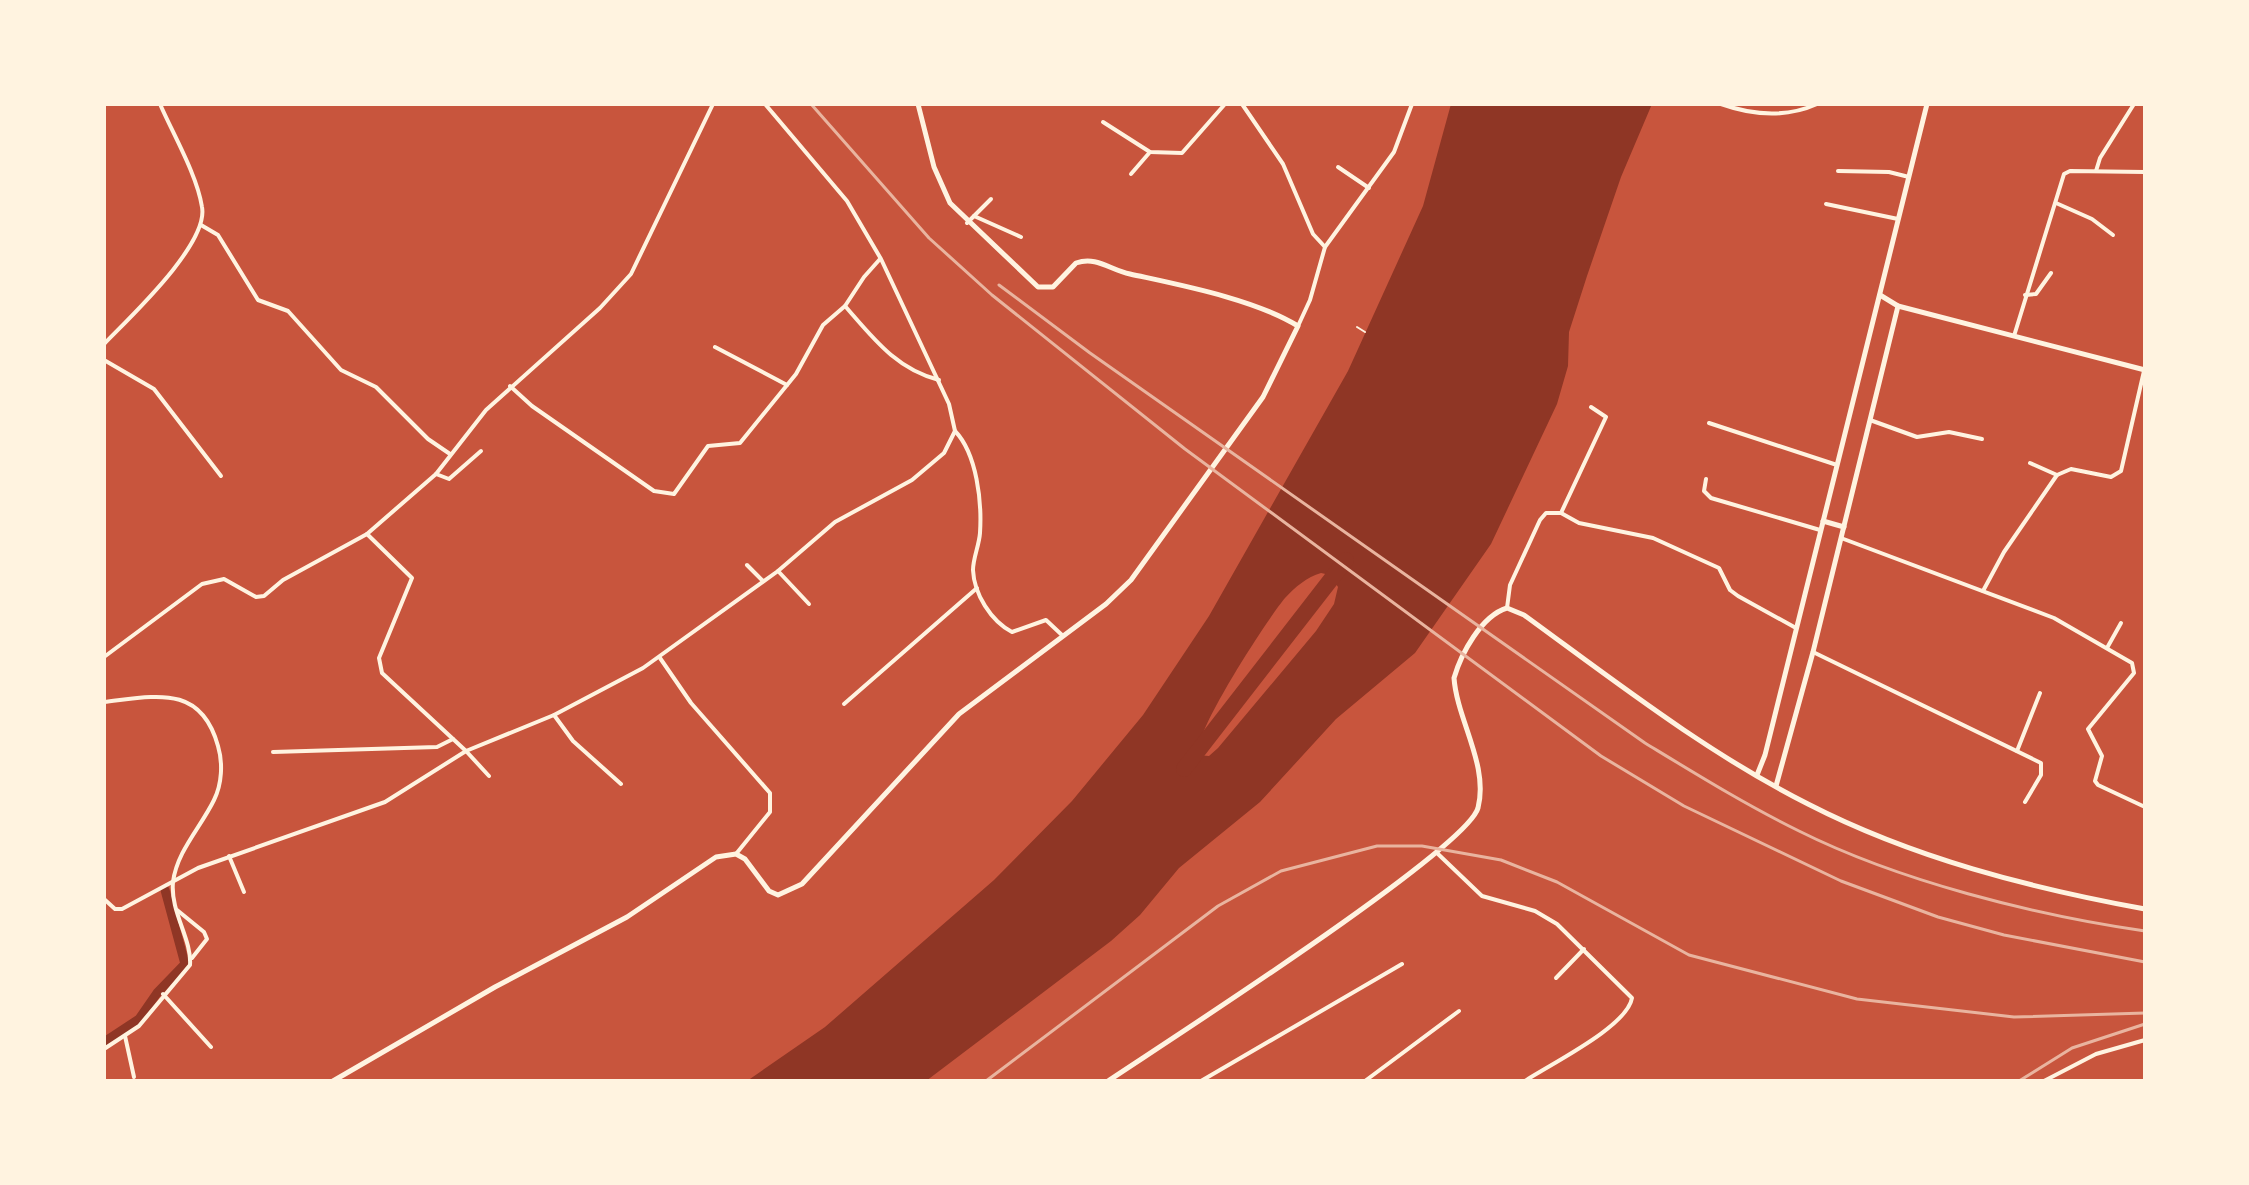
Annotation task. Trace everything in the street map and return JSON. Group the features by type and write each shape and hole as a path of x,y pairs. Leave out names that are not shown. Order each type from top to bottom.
{"street":[{"path":"104,344 136,313 191,244 201,225 200,198 160,104"},
{"path":"104,657 212,579 224,579 256,597 264,596 283,580 367,534 436,474 510,386 600,308 631,274 713,104"},
{"path":"765,104 847,201 881,259 940,380 955,431 969,451 973,468 980,523 973,566 977,588 1000,626 1012,632 1046,620 1063,636"},
{"path":"918,104 939,182 967,223 1038,287 1053,287 1076,263 1099,262 1125,273 1157,277 1212,294 1298,326"},
{"path":"1103,122 1150,152 1186,151 1225,104"},
{"path":"1242,104 1283,164 1313,234 1325,247"},
{"path":"333,1081 495,987 627,917 716,857 736,854 745,859 769,891 778,895 802,884 959,714 1113,598 1146,561 1263,397 1310,300 1325,247 1394,152 1412,104"},
{"path":"1721,104 1739,111 1769,114 1789,113 1817,104"},
{"path":"1757,775 1927,104"},
{"path":"2096,171 2100,158 2134,104"},
{"path":"1131,174 1150,152"},
{"path":"1338,167 1369,188"},
{"path":"1838,171 1889,172 1909,177"},
{"path":"2014,336 2064,174 2145,172"},
{"path":"967,223 991,199"},
{"path":"2055,203 2092,219 2113,235"},
{"path":"1826,204 1898,219"},
{"path":"974,216 1021,237"},
{"path":"201,225 218,235 258,300 288,311 341,370 376,387 428,439 450,454"},
{"path":"510,386 532,406 663,494 674,494 708,446 740,443 787,385 823,325 845,306 864,277 881,259"},
{"path":"2025,295 2036,294 2051,273"},
{"path":"1880,295 1898,306 2145,370 2118,475 2071,469 2057,475 2004,552 1983,591"},
{"path":"845,306 881,348 900,363 940,380"},
{"path":"1776,786 1813,652 1898,306"},
{"path":"715,347 787,385"},
{"path":"104,360 154,389 221,476"},
{"path":"1561,513 1606,417 1591,407"},
{"path":"1870,420 1917,437 1949,432 1982,439"},
{"path":"1709,423 1837,465"},
{"path":"104,899 115,909 122,909 173,881 229,856 385,802 466,751 554,715 660,658 778,571 846,514 923,473 944,453 955,431"},
{"path":"436,474 443,479 457,476 481,451"},
{"path":"2030,463 2057,475"},
{"path":"1706,479 1704,491 1711,498 1820,530"},
{"path":"1507,608 1510,585 1540,520 1546,513 1561,513 1579,523 1653,538 1719,568 1730,590 1796,628"},
{"path":"1823,521 1844,527"},
{"path":"367,534 412,578 379,658 382,673 489,776"},
{"path":"1841,538 2054,618 2136,668 2088,729 2103,762 2095,781 2145,807"},
{"path":"747,565 763,581"},
{"path":"778,571 809,604"},
{"path":"844,704 977,588"},
{"path":"1108,1081 1307,947 1437,853 1472,822 1479,805 1478,772 1455,689 1456,670 1492,615 1507,608 1524,615 1632,693 1757,775 1859,828 1971,869 2145,909"},
{"path":"2107,648 2121,623"},
{"path":"1813,652 2041,763 2043,768 2025,802"},
{"path":"660,658 691,703 770,793 770,812 736,854"},
{"path":"2017,751 2040,693"},
{"path":"104,702 175,698 200,710 213,729 220,754 219,787 182,854 173,881 175,909 190,960"},
{"path":"554,715 573,741 621,784"},
{"path":"273,752 437,747 453,739"},
{"path":"1437,853 1482,896 1546,916 1628,992 1632,1003 1598,1035 1525,1081"},
{"path":"229,856 244,892"},
{"path":"104,1049 147,1018 163,994 187,973 190,960 207,939 204,932 175,909"},
{"path":"1556,978 1584,949"},
{"path":"1201,1081 1402,964"},
{"path":"163,994 211,1047"},
{"path":"1365,1081 1459,1011"},
{"path":"125,1036 134,1077"},
{"path":"2044,1081 2096,1054 2145,1040"}],"path":[{"path":"1357,327 1365,332"}],"shaded area":[{"path":"1451,104 1652,104 1621,177 1569,332 1568,366 1557,404 1491,544 1415,653 1336,719 1260,802 1179,868 1140,915 1111,941 926,1081 747,1081 825,1027 994,880 1072,801 1143,715 1209,616 1348,371 1423,206","holes":["1321,573 1330,575 1338,587 1334,604 1316,631 1218,748 1209,756 1198,755 1199,743 1218,702 1276,610 1306,580"]}],"waterway":[{"path":"1184,769 1346,560"},
{"path":"104,1042 139,1019 157,993 185,964 165,890"}],"railway":[{"path":"811,104 929,238 992,295 1185,449 1601,756 1684,806 1841,881 1938,917 2004,935 2145,962"},
{"path":"999,285 1090,353 1645,743 1740,800 1838,849 1923,880 2013,906 2145,931"},
{"path":"986,1081 1218,906 1281,871 1377,846 1422,846 1501,860 1557,882 1689,955 1857,999 2014,1017 2145,1013"},
{"path":"2019,1081 2072,1048 2145,1024"}]}
